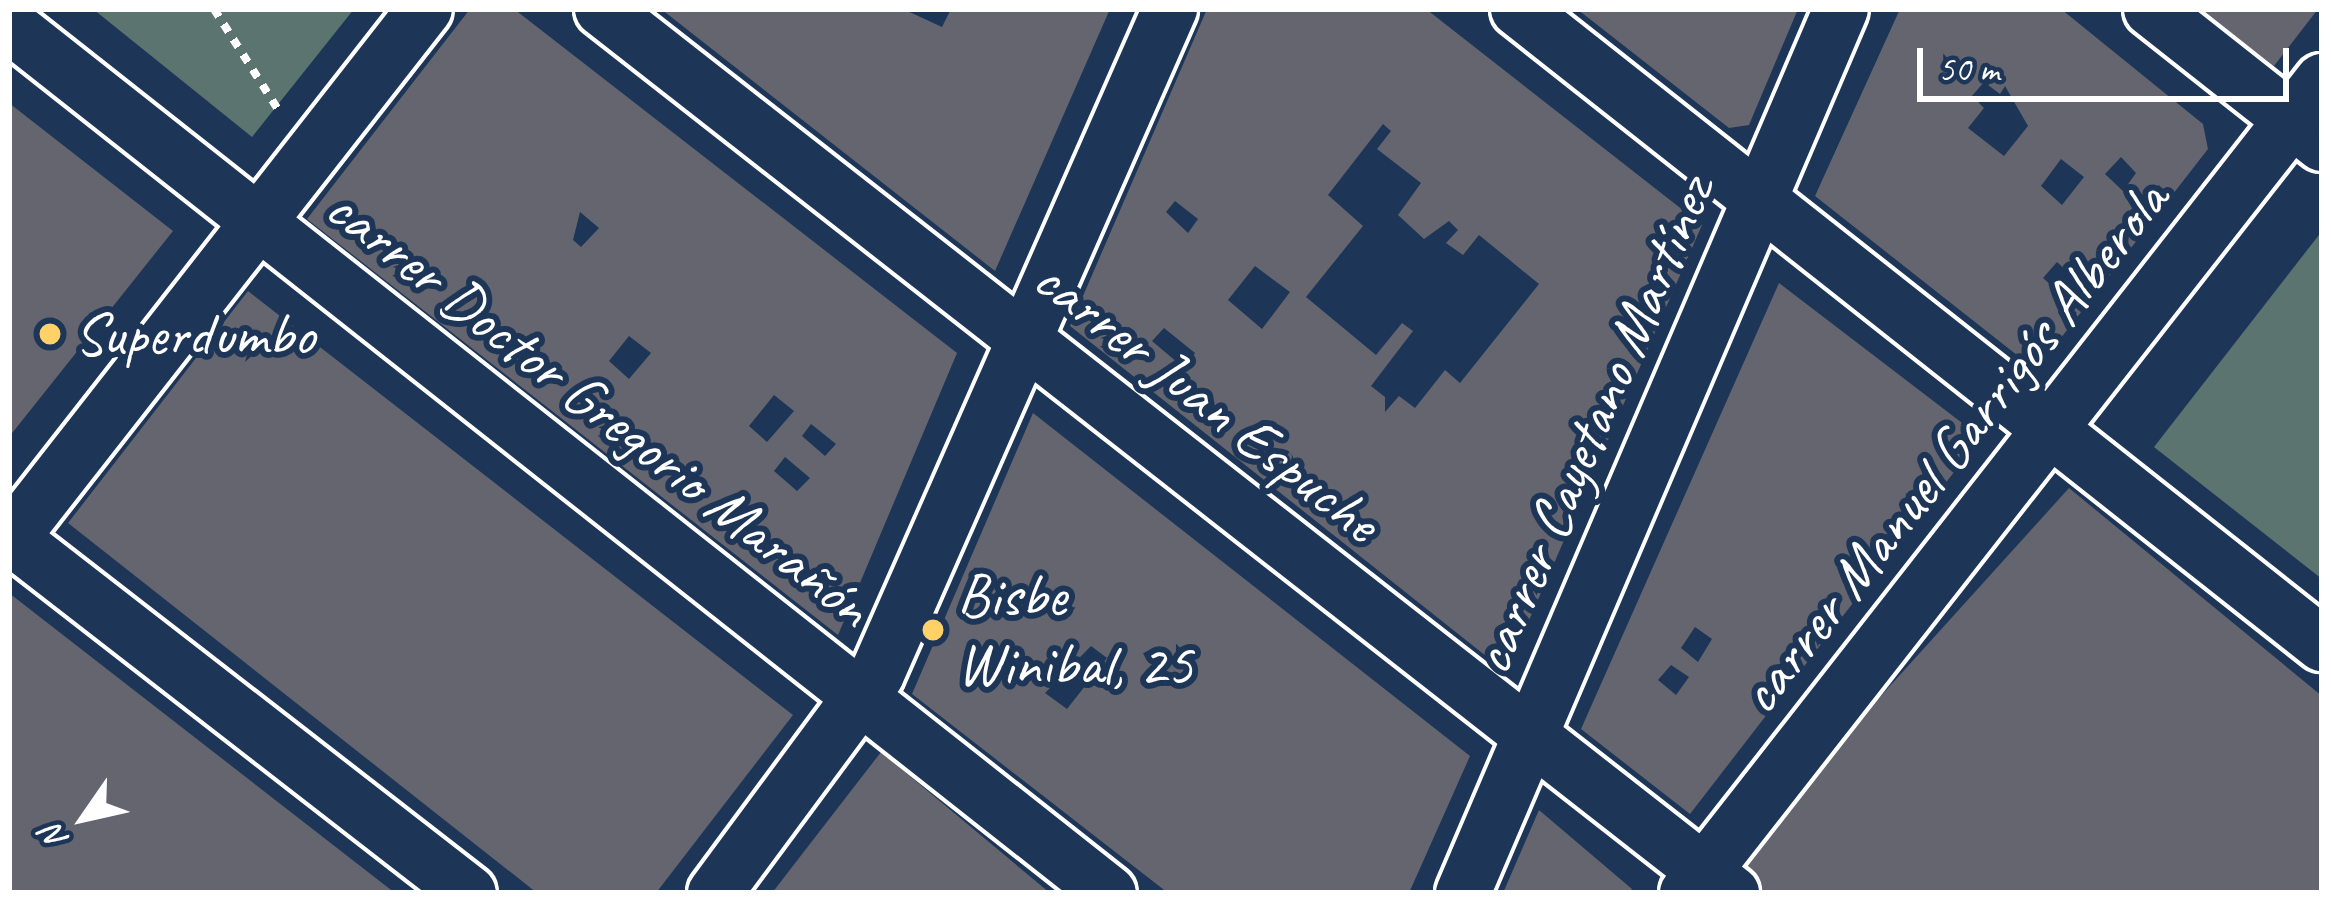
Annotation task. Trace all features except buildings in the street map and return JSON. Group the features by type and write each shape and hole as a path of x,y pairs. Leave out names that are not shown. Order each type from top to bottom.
{"street":[{"path":"425,9 10,538 469,893"},
{"name":"carrer Juan Espuche","path":"602,9 1531,737 1708,886"},
{"path":"715,893 863,696 1170,9"},
{"path":"1518,9 2322,644"},
{"name":"carrer Cayetano Martínez","path":"1463,893 1841,9"},
{"path":"2151,9 2312,115"},
{"name":"carrer Doctor Gregorio Marañón","path":"9,25 1109,893"},
{"name":"carrer Manuel Garrigós Alberola","path":"1708,886 2049,430 2312,115"}],"path":[{"path":"214,9 257,87 316,147"}],"green space":[{"path":"93,9 354,9 252,137"},
{"path":"2322,231 2322,579 2154,447"}],"place":[{"name":"Superdumbo","path":"50,334"},
{"name":"Bisbe Winibal, 25","path":"933,630"}]}
